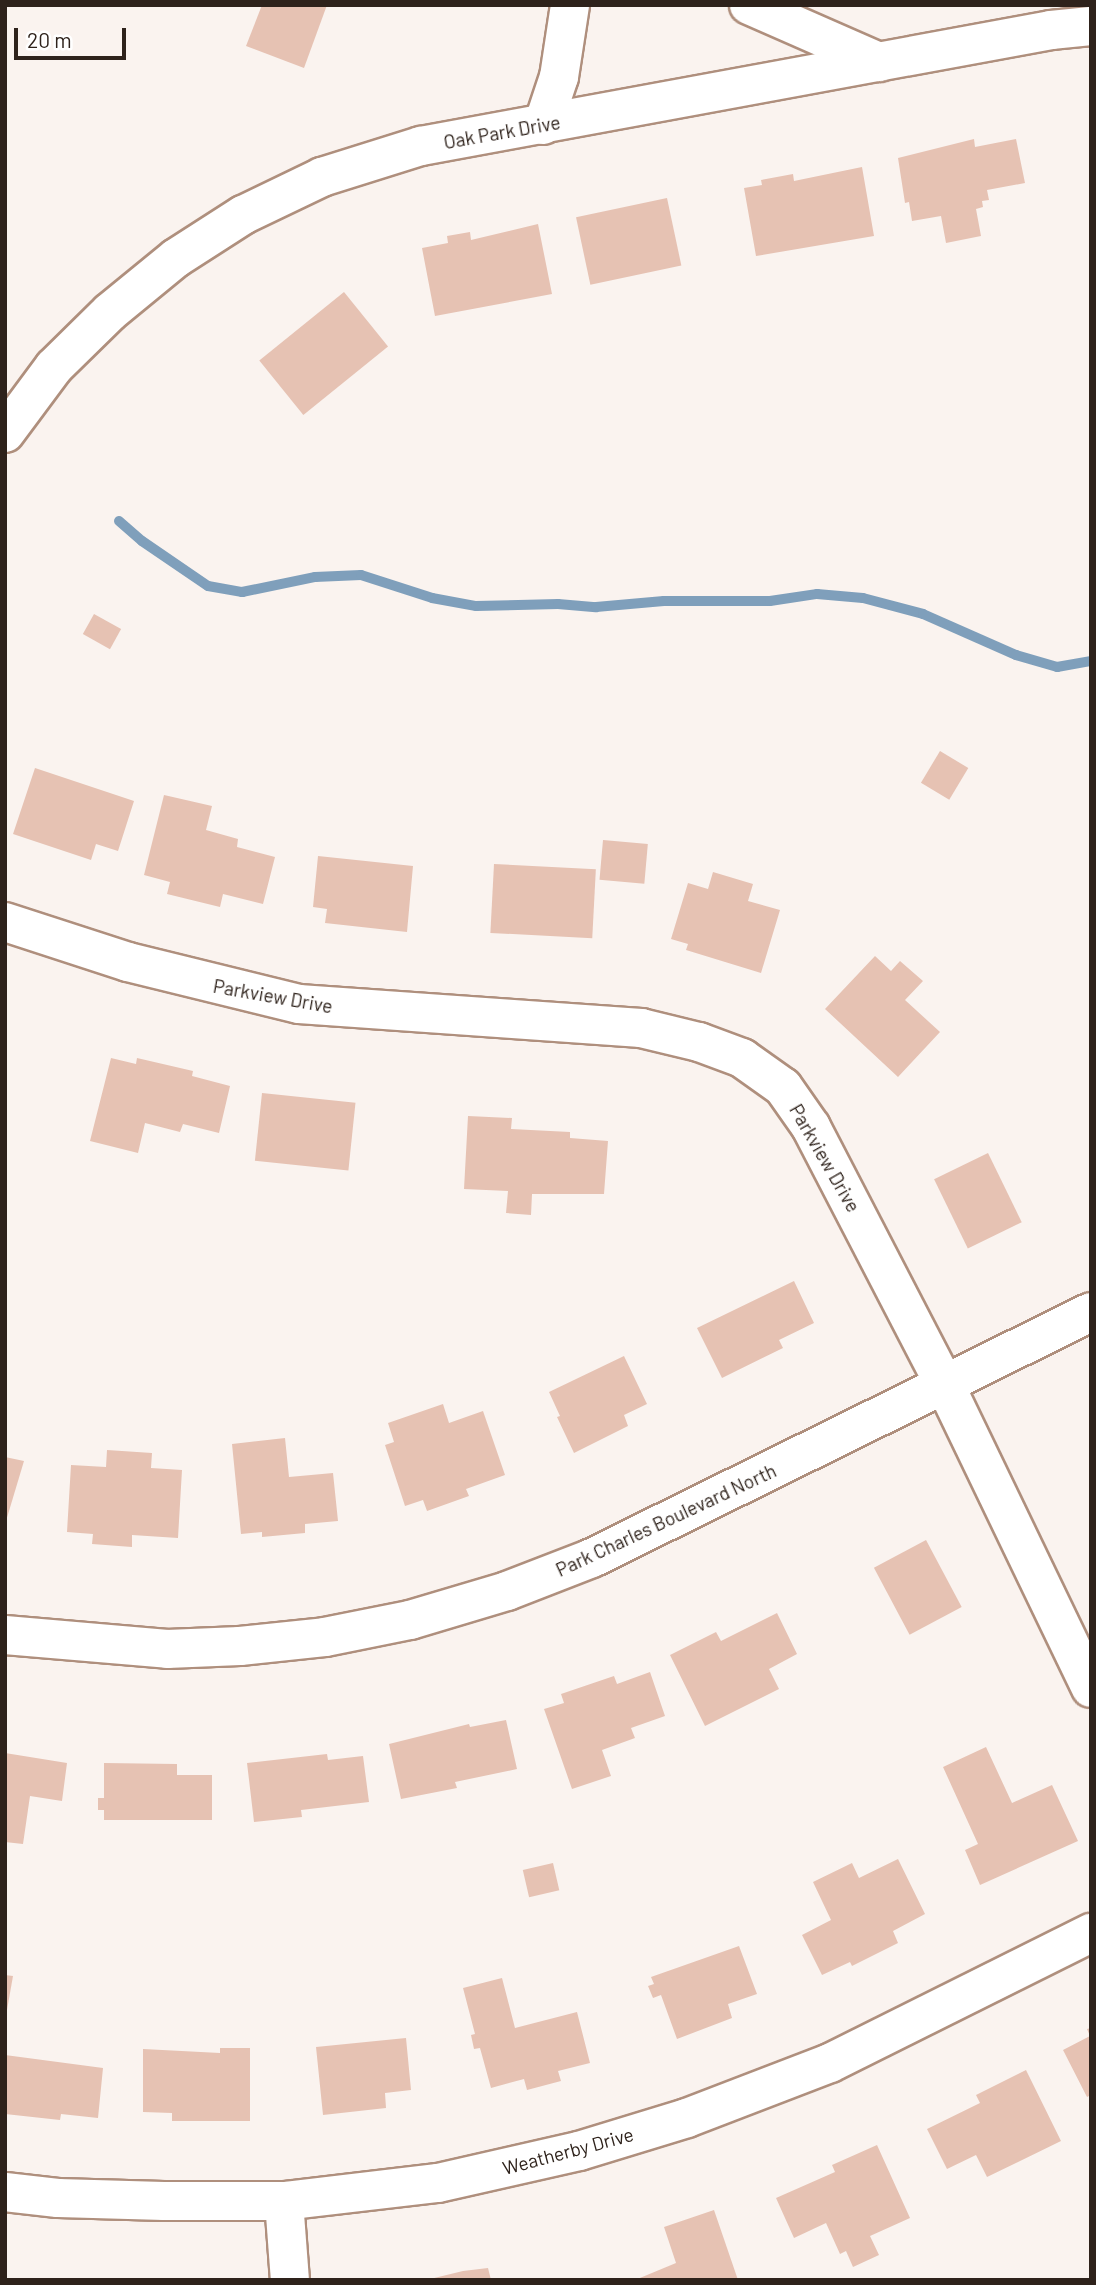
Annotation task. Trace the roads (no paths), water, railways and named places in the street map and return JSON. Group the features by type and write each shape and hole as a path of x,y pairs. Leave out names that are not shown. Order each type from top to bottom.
{"street":[{"path":"543,125 559,77 570,5"},
{"path":"749,5 879,62"},
{"name":"Oak Park Drive","path":"5,433 54,367 110,312 176,258 243,215 322,177 421,146 1091,26"},
{"name":"Parkview Drive","path":"5,922 128,962 299,1004 641,1028 699,1042 742,1058 783,1087 811,1127 945,1385 1091,1688"},
{"name":"Park Charles Boulevard North","path":"5,1635 167,1649 240,1646 325,1637 410,1620 507,1591 592,1558 1091,1312"},
{"name":"Weatherby Drive","path":"5,2192 58,2198 284,2201 438,2183 579,2151 687,2118 830,2063 1091,1933"},
{"path":"284,2201 290,2280"}],"waterway":[{"path":"119,521 142,541 208,586 242,592 315,577 361,575 432,598 476,606 558,604 596,607 664,601 770,601 817,594 863,598 923,614 1016,655 1057,667 1091,661"}]}
